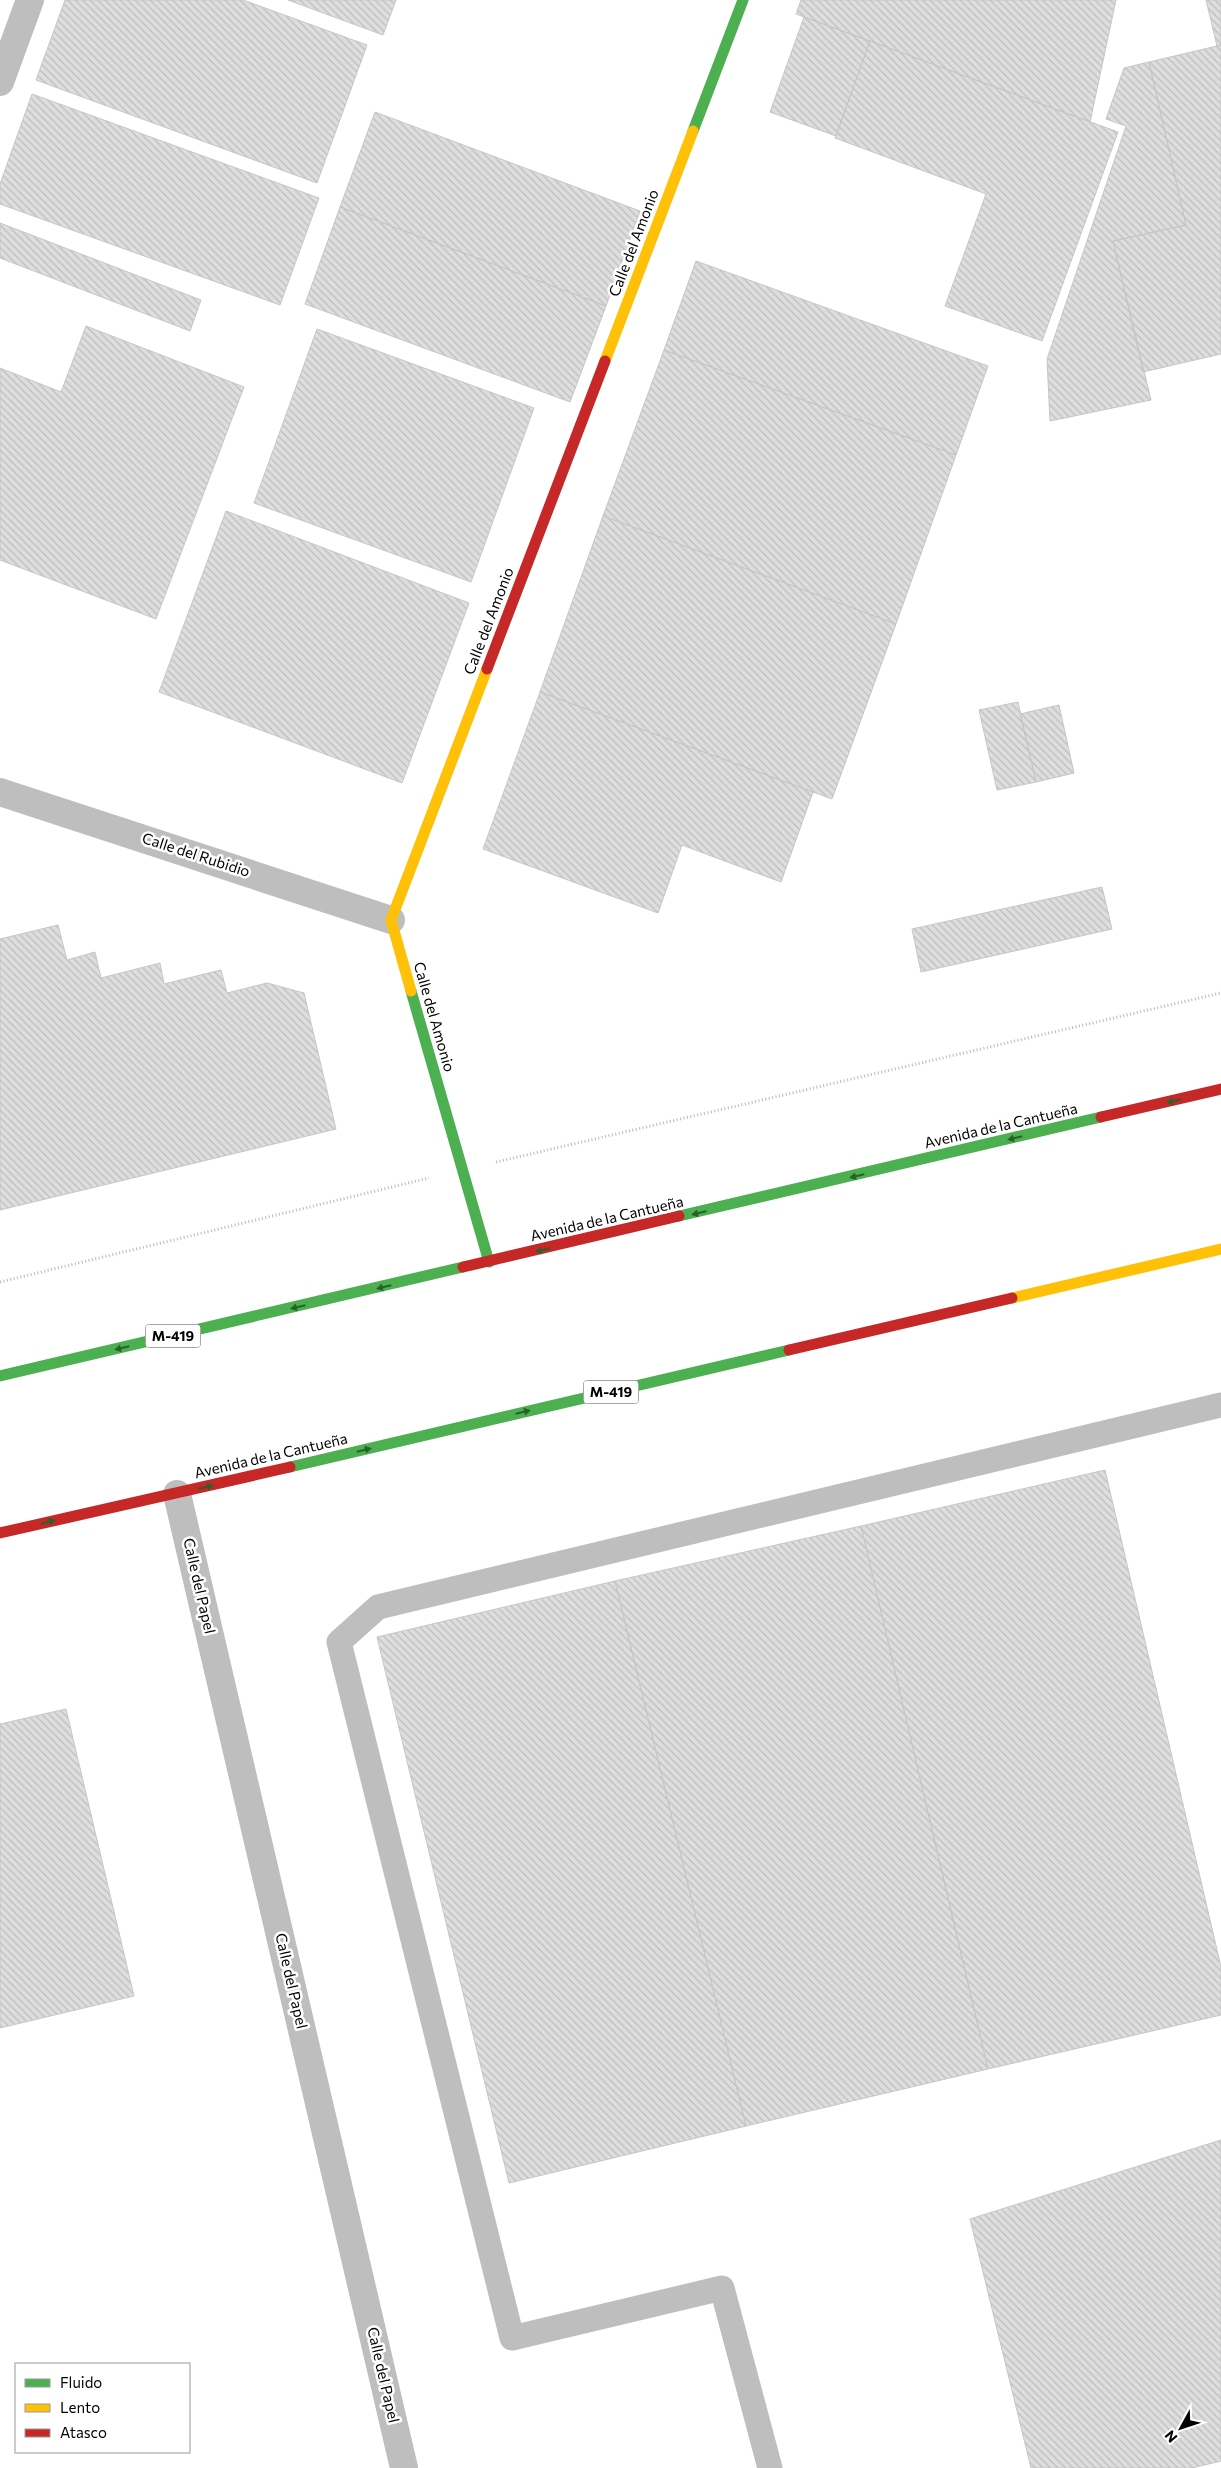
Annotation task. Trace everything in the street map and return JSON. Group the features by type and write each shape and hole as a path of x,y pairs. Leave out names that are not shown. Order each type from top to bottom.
{"main road":[{"name":"Calle del Amonio","path":"488,1262 390,920 743,0"},
{"name":"Avenida de la Cantueña","path":"0,1376 1221,1089"},
{"name":"Avenida de la Cantueña","path":"0,1533 177,1494 1221,1249"}],"street":[{"path":"0,82 30,0"},
{"name":"Calle del Rubidio","path":"0,792 390,920"},
{"name":"Calle del Papel","path":"177,1494 404,2468"}],"lane":[{"path":"770,2468 722,2288 512,2338 339,1642 378,1607 1221,1405"}],"path":[{"path":"0,1282 462,1170 1221,993"}],"building":[{"path":"65,0 243,0 367,45 317,183 36,80"},
{"path":"288,0 396,0 383,35"},
{"path":"801,0 1116,0 1090,122 796,14"},
{"path":"1206,0 1221,0 1221,45 1217,46"},
{"path":"804,17 870,41 836,136 770,112"},
{"path":"870,41 1118,132 1042,341 945,306 986,194 835,138"},
{"path":"1221,45 1221,354 1143,372 1113,241 1186,225 1149,62"},
{"path":"1149,62 1186,225 1113,241 1151,400 1050,421 1047,359 1126,126 1106,119 1124,68"},
{"path":"32,94 319,198 280,305 0,204 0,184"},
{"path":"375,112 640,211 606,306 340,207"},
{"path":"340,207 606,306 570,402 305,304"},
{"path":"0,223 201,300 190,331 0,258"},
{"path":"696,261 988,366 956,455 664,350"},
{"path":"86,326 244,387 156,619 0,560 0,368 61,392"},
{"path":"317,329 534,408 471,582 254,503"},
{"path":"664,350 956,455 896,624 603,516"},
{"path":"226,511 469,603 402,783 159,692"},
{"path":"603,516 896,624 832,799 540,692"},
{"path":"540,692 813,792 781,882 682,845 658,913 483,849"},
{"path":"1018,702 1036,782 997,790 979,710"},
{"path":"1059,705 1074,773 1036,782 1020,714"},
{"path":"1102,887 1112,929 921,972 912,929"},
{"path":"58,925 67,960 95,952 101,978 160,963 164,984 221,970 227,993 267,983 304,993 336,1129 0,1210 0,939"},
{"path":"1105,1470 1221,1967 1221,2015 988,2069 861,1526"},
{"path":"861,1526 988,2069 746,2126 615,1581"},
{"path":"615,1581 746,2126 509,2183 377,1637"},
{"path":"66,1709 134,1996 0,2028 0,1724"},
{"path":"1221,2140 1221,2461 1192,2468 1031,2468 970,2219"}],"traffic: fast":[{"path":"693,131 743,0"},
{"path":"411,991 489,1262"},
{"path":"679,1216 1101,1117"},
{"path":"0,1376 463,1267"},
{"path":"290,1467 789,1350"}],"traffic: slow":[{"path":"605,361 693,131"},
{"path":"411,991 391,920 487,669"},
{"path":"1012,1298 1221,1249"}],"traffic: jam":[{"path":"487,669 605,361"},
{"path":"1101,1117 1221,1089"},
{"path":"463,1267 679,1216"},
{"path":"789,1350 1012,1298"},
{"path":"0,1533 290,1467"}]}
